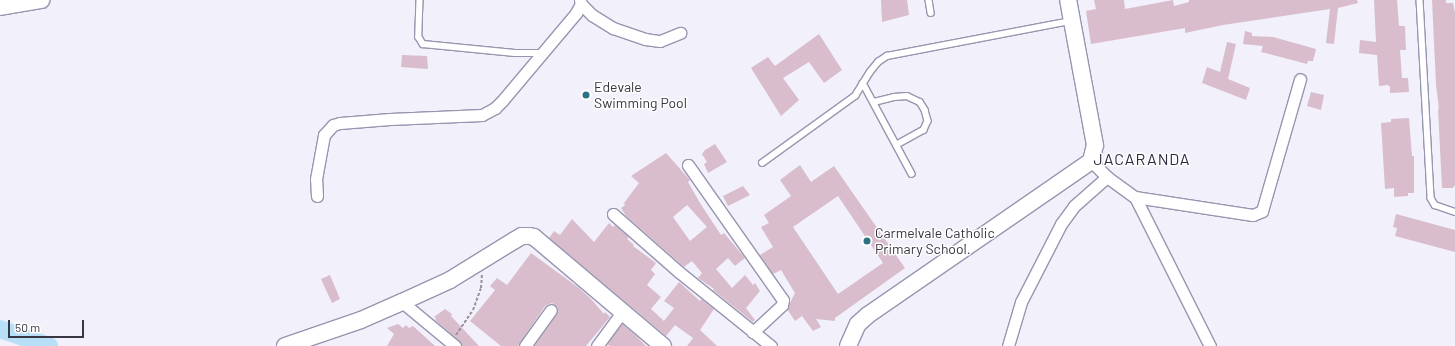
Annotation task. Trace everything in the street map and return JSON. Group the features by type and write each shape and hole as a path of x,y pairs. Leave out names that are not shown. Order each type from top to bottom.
{"street":[{"path":"0,7 41,0"},
{"path":"848,346 856,329 868,315 1091,161 1095,145 1068,0"},
{"path":"317,196 316,179 324,135 333,125 340,122 390,119 432,119 482,115 495,108 502,101 580,2 592,15 613,28 645,39 660,41 680,33"},
{"path":"1135,197 1247,216 1253,216 1262,211 1300,79"},
{"path":"1091,161 1107,177 1122,186 1135,197 1210,346"},
{"path":"688,165 783,300 782,305 753,332"},
{"path":"1008,346 1021,302 1061,224 1074,206 1107,177"},
{"path":"613,214 679,272 771,346"},
{"path":"285,346 361,320 450,280 522,236 534,237 663,346"},
{"path":"402,302 451,345"},
{"path":"525,346 551,310"},
{"path":"597,346 622,312"}],"lane":[{"path":"420,0 418,37 423,44 515,53 541,53"},
{"path":"929,0 931,13"},
{"path":"1420,0 1430,198 1435,205 1455,212"},
{"path":"762,163 855,96 878,62 887,56 1071,21"},
{"path":"864,83 912,174"},
{"path":"874,102 894,97 907,96 920,102 925,110 928,121 924,130 897,145"}],"path":[{"path":"451,345 473,310 481,288 483,261"}],"building":[{"path":"881,0 907,0 909,15 882,22"},
{"path":"1094,0 1124,0 1125,9 1173,0 1174,6 1189,2 1189,0 1357,0 1358,3 1338,8 1334,44 1326,43 1330,9 1223,25 1185,33 1185,28 1091,44 1086,11 1096,9"},
{"path":"1374,0 1397,0 1399,26 1405,26 1406,50 1400,50 1402,78 1408,78 1409,92 1390,93 1390,87 1388,85 1379,86 1377,55 1359,53 1360,40 1376,42"},
{"path":"1432,0 1446,0 1446,3 1453,3 1455,13 1455,185 1453,188 1442,188 1439,109 1436,85"},
{"path":"1245,31 1252,33 1252,36 1273,37 1316,49 1313,61 1308,61 1307,64 1261,52 1263,46 1243,44"},
{"path":"819,34 842,70 824,83 809,62 783,78 799,100 781,116 751,68 768,57 775,66"},
{"path":"1227,42 1236,44 1228,79 1250,88 1246,100 1202,83 1207,67 1220,72"},
{"path":"402,55 427,56 428,69 401,67"},
{"path":"1311,92 1324,95 1321,110 1307,106"},
{"path":"1409,118 1412,156 1414,156 1414,193 1408,193 1408,196 1394,197 1394,188 1385,189 1381,123 1391,122 1391,119"},
{"path":"715,144 727,162 708,173 704,164 707,162 702,154 705,150"},
{"path":"666,153 690,180 688,182 721,235 724,233 745,258 735,266 728,258 716,269 732,288 745,275 753,285 755,283 760,291 746,308 755,320 753,322 713,290 714,289 698,278 702,273 692,261 684,267 626,216 621,208 625,205 624,203 639,183 631,176","holes":["687,205 707,227 690,241 673,217"]},
{"path":"800,165 811,182 834,166 905,268 835,318 835,321 816,319 821,327 813,331 802,316 795,321 787,309 795,293 781,270 773,274 760,255 773,247 761,227 769,223 764,215 791,196 780,180","holes":["838,196 883,263 838,294 793,227"]},
{"path":"743,186 750,195 728,206 723,196"},
{"path":"1396,214 1455,230 1455,252 1395,236 1397,228 1393,227"},
{"path":"572,219 594,242 609,223 613,227 615,225 629,237 627,239 634,245 633,246 656,263 651,270 655,274 647,285 661,297 651,309 664,321 674,308 664,301 679,282 700,301 701,299 714,309 700,330 717,346 687,346 693,338 675,325 666,336 549,238 554,231 560,235"},
{"path":"531,253 579,288 604,314 605,312 610,317 586,346 534,346 557,314 558,308 552,303 545,306 518,346 501,346 470,321 495,290 490,286 497,278 507,285"},
{"path":"330,275 340,299 332,303 321,279"},
{"path":"445,309 452,314 451,316 479,346 462,346 459,341 435,320 436,318 434,317"},
{"path":"398,324 403,328 406,325 409,328 413,326 435,346 387,346 394,334 387,328"},
{"path":"622,324 646,346 610,346 607,344"}],"waterway":[{"path":"0,329 49,346"}],"place":[{"name":"Edevale Swimming Pool","path":"586,95"},
{"name":"Carmelvale Catholic Primary School.","path":"867,241"}],"district":[{"name":"JACARANDA","path":"1142,159"}]}
